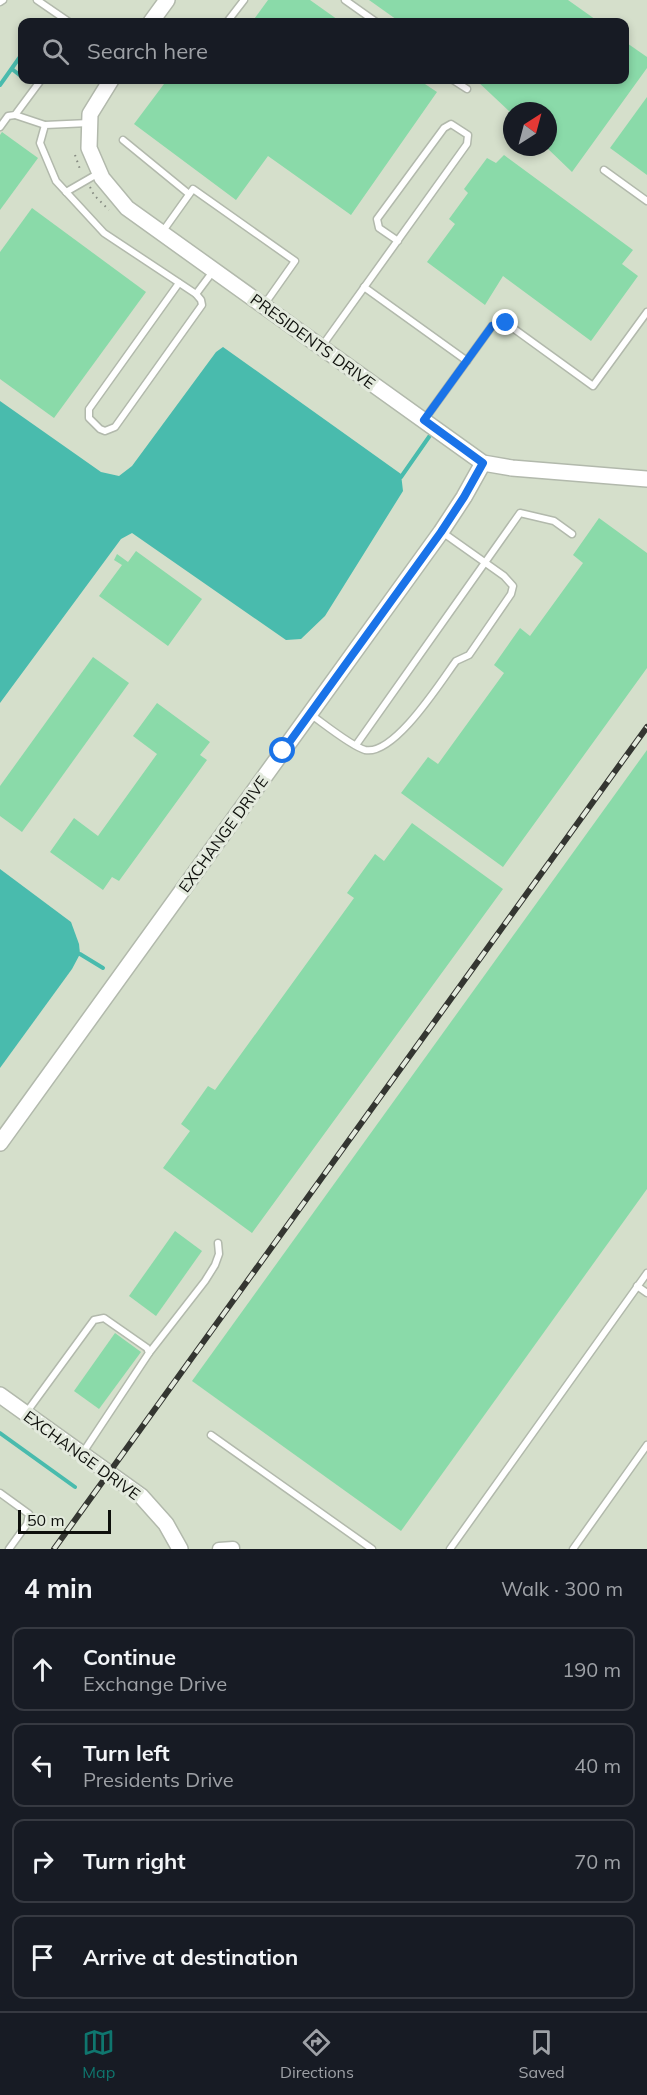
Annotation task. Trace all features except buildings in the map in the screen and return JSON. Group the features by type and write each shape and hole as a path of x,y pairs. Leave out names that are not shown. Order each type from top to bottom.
{"street":[{"path":"154,18 167,0"},
{"name":"PRESIDENTS DRIVE","path":"109,84 90,114 89,148 102,178 126,208 483,463 512,468 647,479"},
{"name":"EXCHANGE DRIVE","path":"0,1143 441,532 483,463"},
{"name":"EXCHANGE DRIVE","path":"0,1395 141,1496 166,1524 180,1549"},
{"path":"219,1549 234,1549"}],"lane":[{"path":"37,0 63,18"},
{"path":"230,18 244,0"},
{"path":"345,0 370,18"},
{"path":"15,115 38,84"},
{"path":"459,84 466,89"},
{"path":"0,127 8,116 15,115 45,125 90,123"},
{"path":"321,347 398,241 467,144 468,135 451,124 444,128 377,219 379,228 398,241"},
{"path":"45,125 40,143 56,181 104,233 196,294 202,305 115,427 110,430 100,429 89,418 89,409 179,283"},
{"path":"123,140 189,194"},
{"path":"604,170 647,201"},
{"path":"66,192 99,172"},
{"path":"162,232 193,189 295,261 264,306"},
{"path":"196,294 214,270"},
{"path":"364,287 467,361"},
{"path":"424,420 492,326 506,323 593,386 647,312"},
{"path":"356,744 520,513 554,521 572,534"},
{"path":"310,713 366,750 382,748 401,733 456,661 468,655 475,646 511,594 513,586 504,576 441,532"},
{"path":"82,1454 149,1353 205,1281 219,1254 218,1243"},
{"path":"450,1549 647,1273"},
{"path":"637,1286 647,1293"},
{"path":"26,1413 94,1320 104,1318 147,1348 149,1353"},
{"path":"211,1435 372,1549"},
{"path":"573,1549 647,1445"},
{"path":"0,1493 29,1514 27,1524 9,1549"}],"shaded area":[{"path":"0,0 647,0 647,1549 0,1549"}],"water":[{"path":"223,347 401,474 403,491 325,616 301,639 286,640 132,533 121,539 0,703 0,401 101,472 119,476 132,466 216,352"},
{"path":"0,869 71,922 80,954 72,969 0,1068"}],"waterway":[{"path":"0,85 18,60"},
{"path":"12,69 18,74"},
{"path":"401,477 431,434"},
{"path":"80,954 103,968"},
{"path":"0,1433 75,1487"}],"railway":[{"path":"54,1549 647,727"}],"route":[{"path":"283,751 441,532 483,463 424,420 492,326 506,323"}]}
